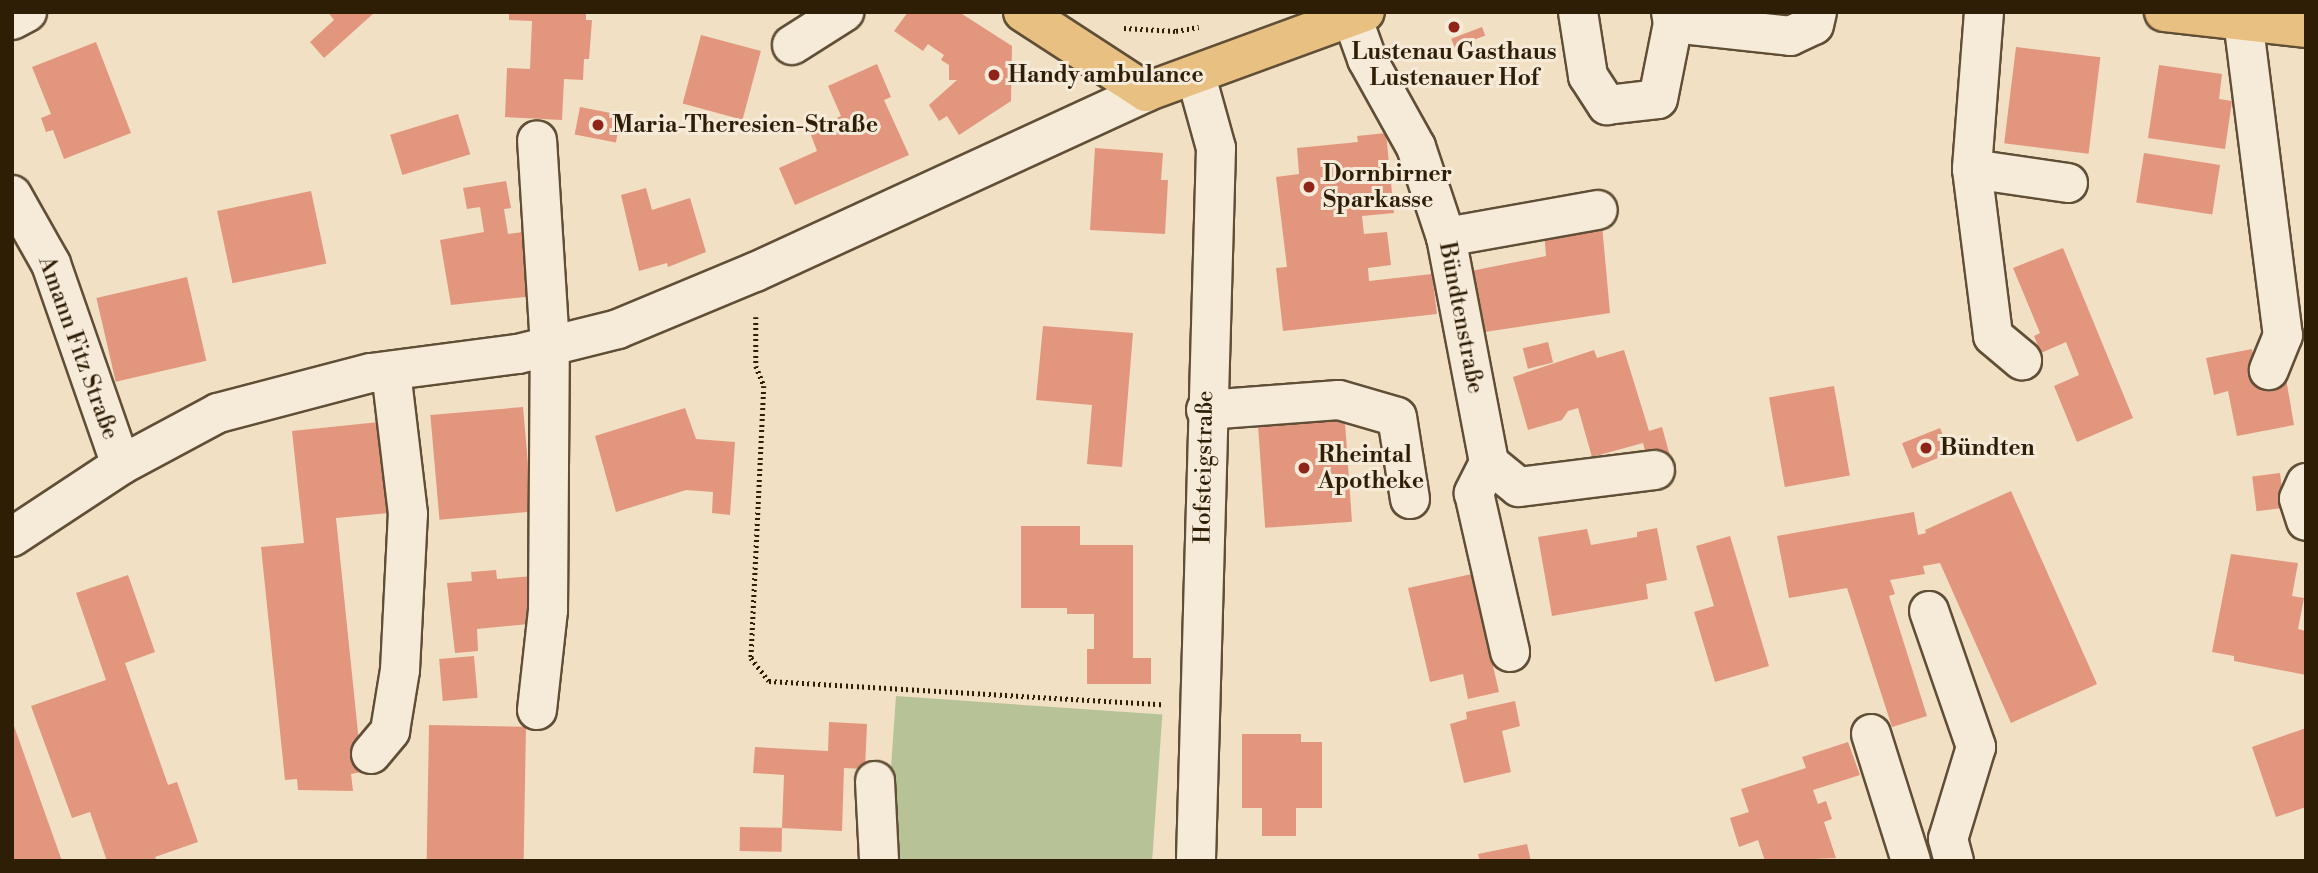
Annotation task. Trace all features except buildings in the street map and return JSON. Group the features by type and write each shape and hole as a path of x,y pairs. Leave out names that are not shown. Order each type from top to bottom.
{"main road":[{"path":"1023,12 1146,92 1359,15"},
{"path":"2164,12 2306,28"}],"street":[{"path":"12,20 27,12"},
{"path":"792,45 844,12"},
{"path":"1578,12 1588,76 1607,105 1658,99 1672,17 1790,36 1814,25 1817,12"},
{"path":"1984,12 1972,169 1993,336 2022,360"},
{"name":"Bündtenstraße","path":"1359,15 1367,59 1416,148 1446,237 1489,463"},
{"path":"2244,20 2283,335 2269,370"},
{"name":"Hofsteigstraße","path":"1196,76 1216,148 1206,410 1196,861"},
{"path":"12,537 121,465 218,413 391,371 550,346 618,329 755,272 1146,92"},
{"path":"537,140 550,346 548,610 537,710"},
{"path":"1972,169 2068,183"},
{"name":"Amann Fitz Straße","path":"12,195 51,264 121,465"},
{"path":"1446,237 1598,210"},
{"path":"371,754 390,731 400,670 408,514 391,371"},
{"path":"1206,410 1339,400 1397,417 1410,499"},
{"path":"1510,652 1474,493 1489,463 1519,487 1655,470"},
{"path":"2306,482 2300,499 2306,521"},
{"path":"1929,611 1976,747 1948,839 1954,861"},
{"path":"1871,734 1911,861"},
{"path":"875,781 879,861"}],"path":[{"path":"1116,26 1176,31 1212,24"},
{"path":"756,312 756,366 764,386 751,658 769,681 1175,704"}],"green space":[{"path":"896,696 1162,715 1152,861 884,861"}],"place":[{"name":"Lustenau Gasthaus Lustenauer Hof","path":"1454,27"},
{"name":"Handy ambulance","path":"994,75"},
{"name":"Maria-Theresien-Straße","path":"598,125"},
{"name":"Dornbirner Sparkasse","path":"1309,187"},
{"name":"Bündten","path":"1926,448"},
{"name":"Rheintal Apotheke","path":"1304,468"}]}
